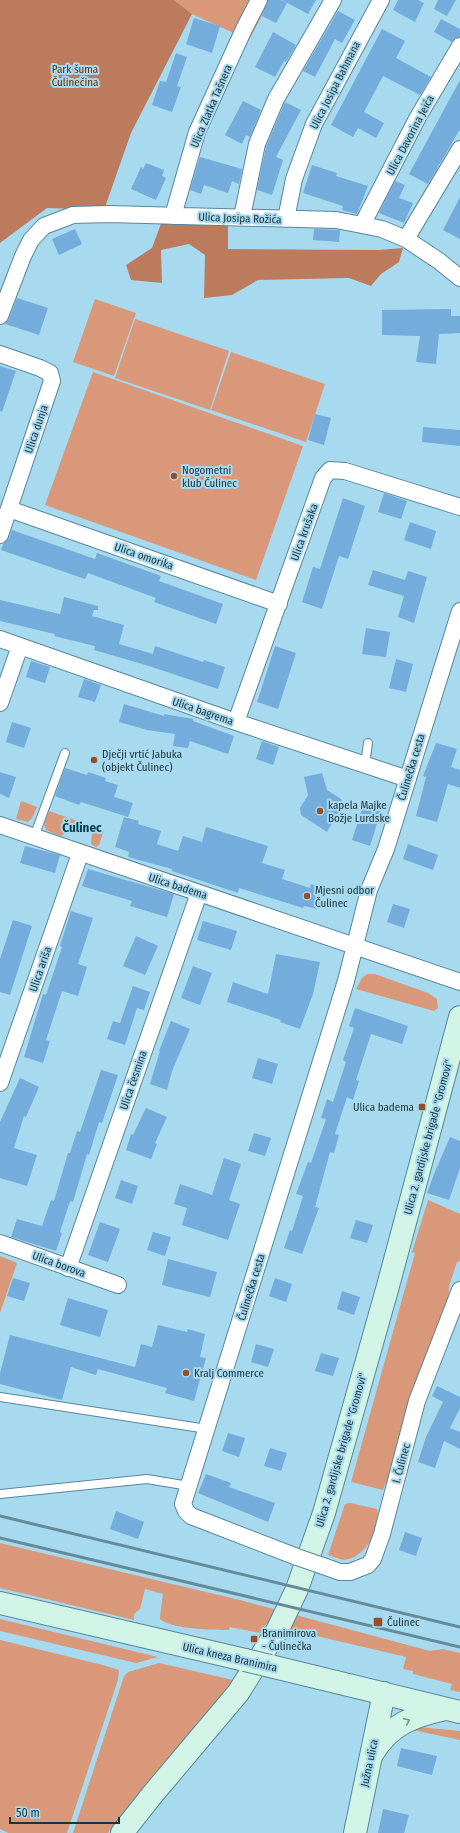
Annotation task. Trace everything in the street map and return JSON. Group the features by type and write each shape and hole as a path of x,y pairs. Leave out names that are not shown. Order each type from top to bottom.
{"street":[{"name":"Ulica Zlatka Tašnera","path":"173,216 197,132 244,29 259,0"},
{"path":"242,217 257,144 276,99 333,0"},
{"name":"Ulica Josipa Bahmana","path":"286,219 294,179 314,124 380,0"},
{"name":"Ulica Davorina Jeića","path":"362,225 418,117 460,46"},
{"path":"406,239 460,150"},
{"name":"Ulica Josipa Rožića","path":"0,316 23,256 31,240 44,226 73,215 109,214 336,220 382,229 406,239 439,261 460,278"},
{"name":"Ulica dunja","path":"0,354 50,373 52,381 0,535"},
{"name":"Ulica krušaka","path":"236,722 323,478 330,470 345,471 460,507"},
{"name":"Ulica omorika","path":"9,509 279,604"},
{"name":"Čulinečka cesta","path":"297,1557 191,1516 186,1511 183,1504 356,947 360,921 369,890 386,849 460,611"},
{"name":"Ulica bagrema","path":"0,639 236,722 408,779"},
{"path":"0,703 20,646"},
{"name":"Ulica badema","path":"0,825 80,854 356,947"},
{"name":"Ulica ariša","path":"0,1083 80,854"},
{"name":"Ulica česmina","path":"68,1268 199,893"},
{"path":"356,947 460,982"},
{"name":"Ulica 2. gardijske brigade \"Gromovi\"","path":"122,1833 238,1693 278,1629 297,1589 324,1513 388,1286 460,1017"},
{"name":"Ulica borova","path":"0,1243 118,1285"},
{"name":"I. Čulinec","path":"297,1557 340,1572 350,1572 368,1565 373,1559 382,1534 417,1401 460,1290"},
{"name":"Ulica kneza Branimira","path":"0,1603 453,1710"},
{"name":"Južna ulica","path":"355,1833 384,1693"},
{"path":"370,1758 390,1730 412,1719 453,1710"}],"lane":[{"path":"366,765 368,743"},
{"path":"34,837 65,753"},
{"path":"0,1397 207,1429"},
{"path":"0,1494 147,1479 188,1486"}],"shaded area":[{"path":"174,0 265,0 269,2 249,40 192,14"},
{"path":"95,299 136,313 114,376 73,362"},
{"path":"135,319 229,351 210,410 115,378"},
{"path":"231,352 325,384 306,442 211,410"},
{"name":"Nogometni klub Čulinec","path":"93,372 303,446 256,580 45,505"},
{"path":"21,801 37,807 32,818 28,822 16,819"},
{"path":"49,811 104,830 99,845 96,847 91,844 92,833 67,826 64,834 61,836 46,830 44,824"},
{"path":"367,974 375,974 428,993 437,999 438,1008 434,1011 356,989 362,978"},
{"path":"428,1200 460,1214 460,1261 457,1262 449,1286 448,1308 388,1482 385,1484 383,1490 351,1482 415,1253 412,1252"},
{"path":"0,1256 17,1263 0,1313"},
{"path":"350,1503 377,1509 378,1513 372,1538 367,1546 355,1557 345,1560 328,1555 345,1504"},
{"path":"0,1543 240,1600 430,1651 443,1649 460,1653 460,1692 450,1690 452,1684 413,1674 413,1671 403,1669 406,1657 266,1624 260,1633 230,1627 229,1630 213,1630 173,1625 160,1619 163,1594 145,1589 140,1609 134,1614 134,1620 0,1588"},
{"path":"0,1619 158,1657 136,1663 0,1631"},
{"path":"0,1640 119,1670 118,1680 67,1833 8,1833 0,1829"},
{"path":"159,1663 233,1680 108,1833 73,1833 124,1676 128,1672"},
{"path":"419,1727 460,1731 460,1740 413,1730"}],"green space":[{"name":"Park šuma Čulinečina","path":"0,0 174,0 192,14 131,133 104,210 47,208 0,243"},
{"path":"162,221 228,223 228,249 379,250 403,248 399,262 381,274 371,286 349,278 258,280 232,295 204,298 205,255 189,244 161,250 162,283 131,280 126,265 152,248"}],"building":[{"path":"268,0 281,0 287,3 276,23 262,16"},
{"path":"282,0 316,0 308,14"},
{"path":"398,0 418,0 424,3 415,22 393,10"},
{"path":"438,0 456,0 447,16 434,9"},
{"path":"338,11 355,20 342,43 335,39 315,77 303,71"},
{"path":"194,18 220,26 212,53 186,44"},
{"path":"441,19 460,29 460,37 455,38 452,42 434,32"},
{"path":"382,29 405,41 396,58 431,77 420,95 383,76 364,112 384,123 376,138 358,128 353,137 331,125"},
{"path":"273,32 296,45 286,62 284,61 275,77 255,67"},
{"path":"176,53 187,57 177,86 181,87 172,112 152,105 160,81 166,82"},
{"path":"460,80 460,129 428,184 409,174"},
{"path":"243,101 261,110 250,137 246,135 242,144 225,135"},
{"path":"285,102 301,110 276,157 283,160 272,195 257,190 266,147"},
{"path":"200,157 242,169 239,184 232,181 228,193 204,185 201,194 190,190"},
{"path":"146,163 164,170 162,176 166,178 156,200 131,189 141,167 143,169"},
{"path":"312,165 337,173 336,176 368,186 357,214 342,210 343,206 303,193"},
{"path":"395,181 405,185 399,198 413,203 404,223 379,213"},
{"path":"460,197 460,239 443,230"},
{"path":"75,229 82,244 59,255 52,239"},
{"path":"314,229 340,230 339,242 313,240"},
{"path":"17,298 48,308 39,335 5,324 9,319"},
{"path":"451,309 451,316 460,316 460,333 439,334 436,364 416,362 420,336 382,335 382,310"},
{"path":"0,366 16,371 2,412 0,411"},
{"path":"315,414 331,418 324,445 308,440"},
{"path":"423,427 460,430 460,446 422,442"},
{"path":"384,493 407,501 401,519 378,512"},
{"path":"343,498 365,506 348,559 339,556 322,609 302,602 313,567 320,569"},
{"path":"410,522 436,531 431,549 404,540"},
{"path":"12,530 95,559 97,553 161,576 159,581 223,604 216,624 154,602 156,598 88,573 85,579 1,550 3,544 9,538"},
{"path":"373,570 405,580 408,571 427,577 414,623 398,617 404,596 368,585"},
{"path":"64,597 98,606 98,610 94,610 92,616 124,625 119,644 153,654 155,646 203,662 204,660 225,667 218,689 149,666 94,650 95,646 54,636 55,634 0,621 0,600 60,614"},
{"path":"366,628 390,632 386,657 362,654"},
{"path":"275,646 296,653 278,709 257,702"},
{"path":"396,659 413,664 406,692 389,688"},
{"path":"31,661 50,667 45,683 26,677"},
{"path":"84,679 101,685 95,702 78,697"},
{"path":"124,704 164,716 164,714 193,719 193,721 234,736 228,754 190,741 188,748 173,746 175,734 147,730 119,722"},
{"path":"12,722 31,728 24,748 6,742"},
{"path":"262,741 279,747 273,765 256,759"},
{"path":"436,743 457,749 451,767 460,770 460,788 448,784 437,822 416,816 426,777 423,776"},
{"path":"65,768 87,775 88,772 106,778 105,781 118,785 114,797 133,803 128,817 81,802 79,805 55,796"},
{"path":"0,772 16,777 9,798 0,794"},
{"name":"kapela Majke Božje Lurdske","path":"322,773 327,790 341,799 343,804 327,832 301,815 300,808 308,795 304,777"},
{"path":"365,800 383,805 370,846 352,840"},
{"path":"124,817 139,821 138,824 161,831 157,844 178,851 183,836 202,842 206,827 268,846 262,863 285,870 282,879 310,888 311,884 325,889 318,909 304,906 303,908 239,888 238,893 172,871 172,869 128,857 129,852 115,847"},
{"path":"408,844 438,855 433,870 403,859"},
{"path":"25,846 60,855 55,873 20,863"},
{"path":"88,869 174,894 167,917 130,906 132,901 82,886"},
{"path":"393,904 410,909 404,928 387,922"},
{"path":"71,911 93,918 78,964 87,967 78,996 62,991 46,1040 50,1041 43,1063 24,1057 43,994 46,995 62,947 60,946"},
{"path":"13,920 32,926 10,995 0,992 0,959"},
{"path":"203,921 237,931 231,950 197,940"},
{"path":"136,936 158,946 145,975 123,966"},
{"path":"276,954 320,962 313,994 300,1029 280,1022 281,1020 227,1002 233,982 268,994"},
{"path":"193,966 212,973 200,1005 181,998"},
{"path":"133,986 150,992 144,1010 137,1008 125,1045 107,1039 113,1021 120,1023"},
{"path":"355,1008 408,1026 402,1044 371,1034 356,1080 359,1081 353,1100 347,1097 335,1134 339,1135 334,1153 330,1152 315,1207 319,1208 302,1254 284,1248 290,1230 292,1231 303,1196 296,1194 308,1162 311,1163 326,1119 321,1118 327,1099 333,1102 346,1062 343,1060 354,1028 349,1026"},
{"path":"171,1021 190,1029 172,1071 167,1090 150,1084 159,1051"},
{"path":"258,1058 278,1064 272,1084 252,1078"},
{"path":"101,1070 118,1075 102,1123 99,1122 89,1155 87,1154 73,1202 70,1201 60,1232 62,1233 56,1251 11,1237 17,1219 42,1226 51,1200 54,1201 68,1153 70,1153 77,1131 80,1132"},
{"path":"20,1078 39,1087 26,1117 24,1116 14,1148 37,1155 27,1186 0,1178 0,1122"},
{"path":"146,1108 167,1117 155,1143 157,1144 151,1159 126,1150 131,1134 133,1135"},
{"path":"254,1133 271,1138 265,1156 248,1151"},
{"path":"450,1137 460,1141 460,1168 449,1200 427,1193"},
{"path":"224,1158 241,1164 229,1200 240,1204 228,1240 182,1225 187,1208 174,1204 180,1184 212,1195"},
{"path":"121,1180 138,1186 132,1204 115,1198"},
{"path":"356,1220 373,1225 367,1243 350,1238"},
{"path":"100,1222 120,1229 108,1262 88,1255"},
{"path":"153,1232 171,1237 165,1256 147,1250"},
{"path":"168,1259 217,1272 210,1297 162,1285"},
{"path":"13,1278 30,1283 24,1301 7,1296"},
{"path":"275,1278 292,1284 286,1302 269,1296"},
{"path":"342,1291 360,1297 354,1315 337,1309"},
{"path":"68,1298 108,1310 100,1337 60,1325"},
{"path":"158,1325 187,1332 188,1329 205,1334 200,1357 206,1358 194,1401 165,1393 167,1388 98,1369 96,1375 71,1367 62,1400 0,1384 0,1373 10,1335 135,1367 141,1344 152,1347"},
{"path":"256,1344 274,1349 268,1367 251,1362"},
{"path":"321,1353 339,1358 333,1376 315,1371"},
{"path":"437,1386 460,1397 460,1408 450,1428 460,1432 460,1449 444,1441 435,1468 418,1462 426,1437 443,1402 432,1396"},
{"path":"228,1433 245,1438 239,1457 222,1451"},
{"path":"270,1448 287,1453 281,1471 264,1466"},
{"path":"206,1474 231,1483 229,1487 275,1503 268,1522 198,1493"},
{"path":"116,1511 144,1522 138,1539 110,1529"},
{"path":"405,1532 422,1538 416,1556 399,1550"},
{"path":"401,1748 437,1756 432,1775 397,1766"},
{"path":"383,1809 409,1815 404,1833 378,1833"}],"railway":[{"path":"0,1516 460,1627"},
{"path":"0,1538 460,1647"}],"place":[{"name":"Nogometni klub Čulinec","path":"174,476"},
{"name":"Dječji vrtić Jabuka (objekt Čulinec)","path":"94,760"},
{"name":"kapela Majke Božje Lurdske","path":"320,811"},
{"name":"Mjesni odbor Čulinec","path":"307,896"},
{"name":"Ulica badema","path":"422,1107"},
{"name":"Kralj Commerce","path":"186,1373"},
{"name":"Čulinec","path":"378,1622"},
{"name":"Branimirova - Čulinečka","path":"254,1639"}],"district":[{"name":"Čulinec","path":"82,827"}]}
